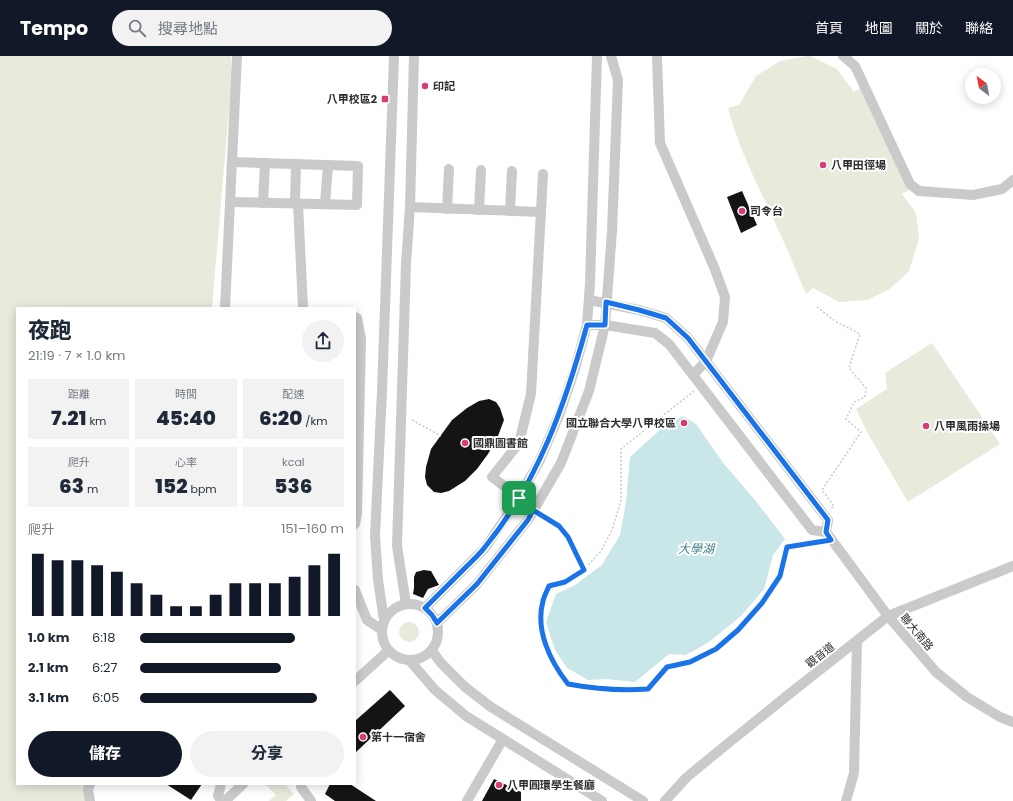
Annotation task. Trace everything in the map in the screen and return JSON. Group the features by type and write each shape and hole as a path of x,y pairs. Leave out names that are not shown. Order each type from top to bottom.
{"street":[{"path":"225,307 237,56"},
{"path":"384,620 394,610 406,604 419,605 425,608 432,615 437,623 439,633 437,642 432,651 425,656 418,660 410,661 401,660 394,656 388,650 382,638 384,620 378,580 376,536 394,56"},
{"path":"406,604 397,546 406,264 410,207 414,56"},
{"path":"425,608 484,548 519,498 539,462 560,412 575,369 587,325 589,300 598,56"},
{"path":"437,623 477,584 528,520 561,463 589,391 605,325 612,232 618,80 611,56"},
{"path":"656,56 660,143 714,267 725,297 723,322 706,361 693,376"},
{"path":"843,56 855,66 910,184 919,191 973,195 1002,189 1013,180"},
{"path":"230,202 357,205 358,166 232,162"},
{"path":"263,203 265,164"},
{"path":"296,164 303,307"},
{"path":"325,204 328,165"},
{"path":"447,209 449,169"},
{"path":"479,210 481,170"},
{"path":"510,211 512,171"},
{"path":"519,498 492,477 519,442 531,394 543,174"},
{"path":"410,207 541,212"},
{"path":"587,325 605,325 655,333 669,344 812,530 829,536 828,520 688,338 666,318 606,302 589,300"},
{"path":"356,318 361,339 356,519"},
{"name":"聯大南路","path":"829,536 888,616 936,672 967,697 1000,717 1013,722"},
{"name":"觀音道","path":"665,801 687,777 888,616 1013,566"},
{"path":"356,592 367,620 382,630"},
{"path":"846,801 854,773 857,641"},
{"path":"356,680 388,650"},
{"path":"432,651 441,663 465,687 491,707 643,801"},
{"path":"410,661 435,690 466,716 602,801"},
{"path":"467,801 503,739"},
{"path":"90,785 88,790 90,801"},
{"path":"222,785 218,796 222,801"},
{"path":"225,801 242,785"},
{"path":"301,785 311,801"}],"path":[{"path":"817,307 835,321 860,334 849,368 866,388 865,397 854,402 846,420 861,432 822,490 834,506 824,515"},
{"path":"701,386 620,449 621,501 612,530 602,551 584,570 565,582 549,586 543,601 540,623 546,647 557,669 568,684 627,691 648,689 667,667 690,662 716,649 738,630 762,603 780,576 787,547 829,536"},
{"path":"533,510 559,526 568,537 584,570"}],"shaded area":[{"path":"0,56 231,56 231,86 212,307 16,307 16,785 86,785 87,801 0,801"},
{"name":"八甲田徑場","path":"810,56 837,69 854,92 862,87 909,190 902,194 916,213 919,239 909,271 891,288 868,300 839,302 813,288 806,294 745,158 728,108 739,105 756,76 780,61"},
{"name":"八甲風雨操場","path":"932,343 1000,444 908,502 867,432 856,409 887,389 885,373"},
{"path":"409,622 416,625 419,632 416,639 409,642 402,639 399,632 402,625"},
{"path":"266,785 286,785 294,794 286,801 269,801 276,795"}],"water":[{"name":"大學湖","path":"683,416 696,424 724,464 755,500 785,539 773,555 764,589 741,616 709,642 686,655 669,654 635,682 606,679 588,680 567,668 555,650 546,622 556,594 575,585 602,565 620,535 626,502 630,457 662,428"}],"building":[{"name":"司令台","path":"742,191 757,225 741,233 727,197"},
{"name":"國鼎圖書館","path":"489,399 496,402 500,408 504,420 498,436 488,454 477,469 465,481 449,491 441,493 434,492 427,485 425,477 431,449 452,420 479,401"},
{"path":"424,570 431,571 439,585 428,589 423,598 413,594 414,577 416,572"},
{"name":"第十一宿舍","path":"390,690 405,706 356,752 356,720"},
{"name":"八甲圓環學生餐廳","path":"494,779 521,792 521,801 482,801"},
{"path":"168,785 201,785 191,800"},
{"path":"330,785 352,785 376,801 335,801 325,794"}],"place":[{"name":"印記","path":"425,86"},
{"name":"八甲校區2","path":"385,99"},
{"name":"八甲田徑場","path":"823,165"},
{"name":"司令台","path":"742,211"},
{"name":"國立聯合大學八甲校區","path":"684,423"},
{"name":"八甲風雨操場","path":"926,426"},
{"name":"國鼎圖書館","path":"465,443"},
{"name":"第十一宿舍","path":"363,737"},
{"name":"八甲圓環學生餐廳","path":"499,785"}],"route":[{"path":"606,302 666,318 688,338 828,520 826,532 831,540 787,547 780,576 762,603 738,630 716,649 690,662 667,667 648,689 627,691 592,688 568,684 557,669 546,647 540,623 543,601 549,586 565,582 584,570 568,537 559,526 533,510 528,520 477,584 437,623 425,608 484,548 519,498 539,462 560,412 575,369 587,325 605,325 606,302"}]}
